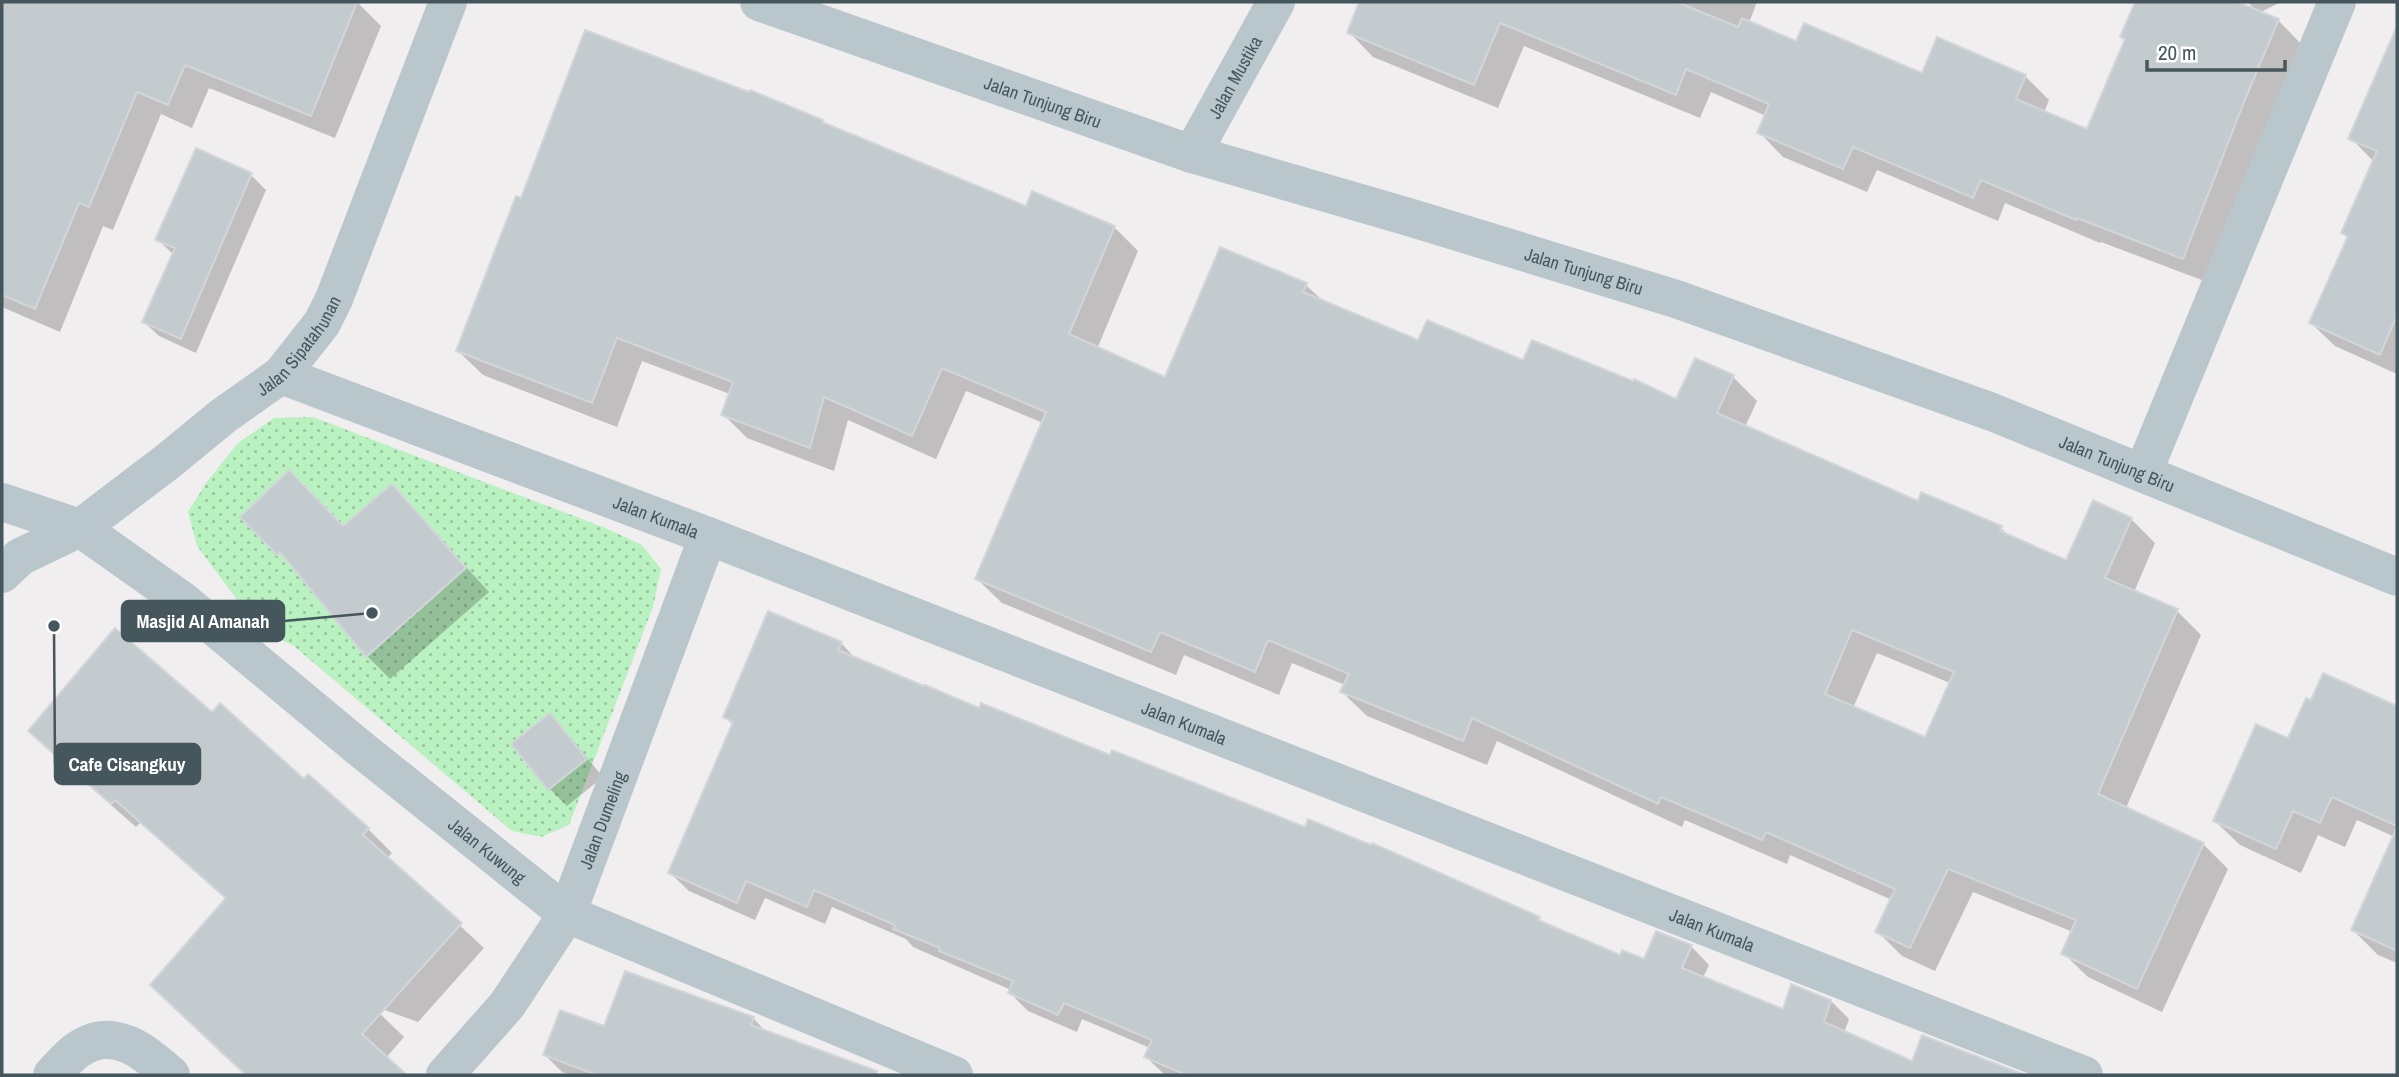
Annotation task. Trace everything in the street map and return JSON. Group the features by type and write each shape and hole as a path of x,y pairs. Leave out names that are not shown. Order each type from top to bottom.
{"street":[{"name":"Jalan Sipatahunan","path":"2,574 20,557 79,528 223,416 281,375 322,323 334,299 449,2"},
{"name":"Jalan Tunjung Biru","path":"758,2 1192,154 1676,299 1992,412 2397,577"},
{"name":"Jalan Mustika","path":"1192,154 1276,2"},
{"path":"2143,473 2337,2"},
{"name":"Jalan Kumala","path":"281,375 708,536 2084,1075"},
{"name":"Jalan Kuwung","path":"2,502 79,528 183,601 362,750 567,914 954,1075"},
{"name":"Jalan Dumeling","path":"445,1075 507,1005 567,914 708,536"},
{"path":"52,1075 80,1048 104,1040 123,1042 145,1052 171,1075"}],"green space":[{"path":"313,417 603,527 642,545 661,569 653,607 569,825 541,837 512,831 294,646 259,629 197,546 188,512 206,483 238,443 274,418"}],"building":[{"path":"2,2 357,2 311,116 185,65 168,105 137,92 89,207 79,203 35,309 2,295"},
{"path":"1359,2 1677,2 1738,27 1742,18 1796,41 1804,23 1922,73 1937,37 2026,75 2016,99 2087,129 2125,39 2120,37 2135,2 2238,2 2279,19 2183,259 2077,218 2076,220 1981,180 1973,198 1853,147 1843,169 1757,133 1769,104 1686,69 1676,95 1500,23 1474,85 1347,33"},
{"path":"2397,26 2397,315 2380,355 2309,323 2348,236 2341,233 2377,151 2348,139"},
{"path":"585,30 749,92 750,90 1026,206 1032,191 1115,226 1069,334 1165,377 1220,247 1307,283 1303,292 1418,340 1427,320 1523,360 1532,340 1633,381 1634,379 1676,399 1695,358 1734,375 1717,413 1918,501 1921,492 2002,526 2000,531 2066,560 2093,500 2132,518 2105,578 2178,609 2098,794 2204,843 2137,989 2061,954 2076,920 1948,869 1910,948 1875,932 1895,889 1766,832 1762,840 1661,797 1658,804 1472,718 1463,741 1340,692 1349,674 1268,640 1255,672 1160,632 1151,652 975,579 1046,412 942,368 912,436 824,397 810,448 721,415 733,382 617,338 592,403 456,351 516,196 521,198","holes":["1852,630 1954,672 1925,737 1825,694"]},
{"path":"196,148 252,173 181,339 142,322 175,248 155,240"},
{"path":"289,470 343,526 392,484 466,568 366,657 280,552 277,555 240,517"},
{"path":"768,611 842,642 838,650 924,686 979,708 981,703 1110,755 1112,750 1305,827 1308,819 1371,845 1372,843 1620,955 1622,950 1644,959 1656,931 1692,945 1682,968 1783,1009 1791,984 1831,1000 1824,1022 1912,1061 1922,1035 2025,1075 1186,1075 1144,1057 1152,1040 1064,1003 1058,1015 1008,993 1013,981 939,951 940,948 893,929 895,925 814,890 807,907 746,881 737,903 668,873 733,722 723,717"},
{"path":"115,628 212,712 220,703 304,779 308,774 369,828 363,835 462,923 362,1034 407,1075 246,1075 150,985 226,898 115,800 111,804 28,731"},
{"path":"2323,673 2397,706 2397,826 2332,797 2320,823 2293,811 2276,849 2213,821 2256,724 2288,738 2306,698 2311,700"},
{"path":"550,713 587,759 548,790 511,744"},
{"path":"2397,827 2397,951 2351,930"},
{"path":"625,971 754,1017 751,1025 877,1071 876,1075 597,1075 543,1055 560,1010 604,1026"}],"place":[{"name":"Masjid Al Amanah","path":"372,613"},
{"name":"Cafe Cisangkuy","path":"54,626"}]}
